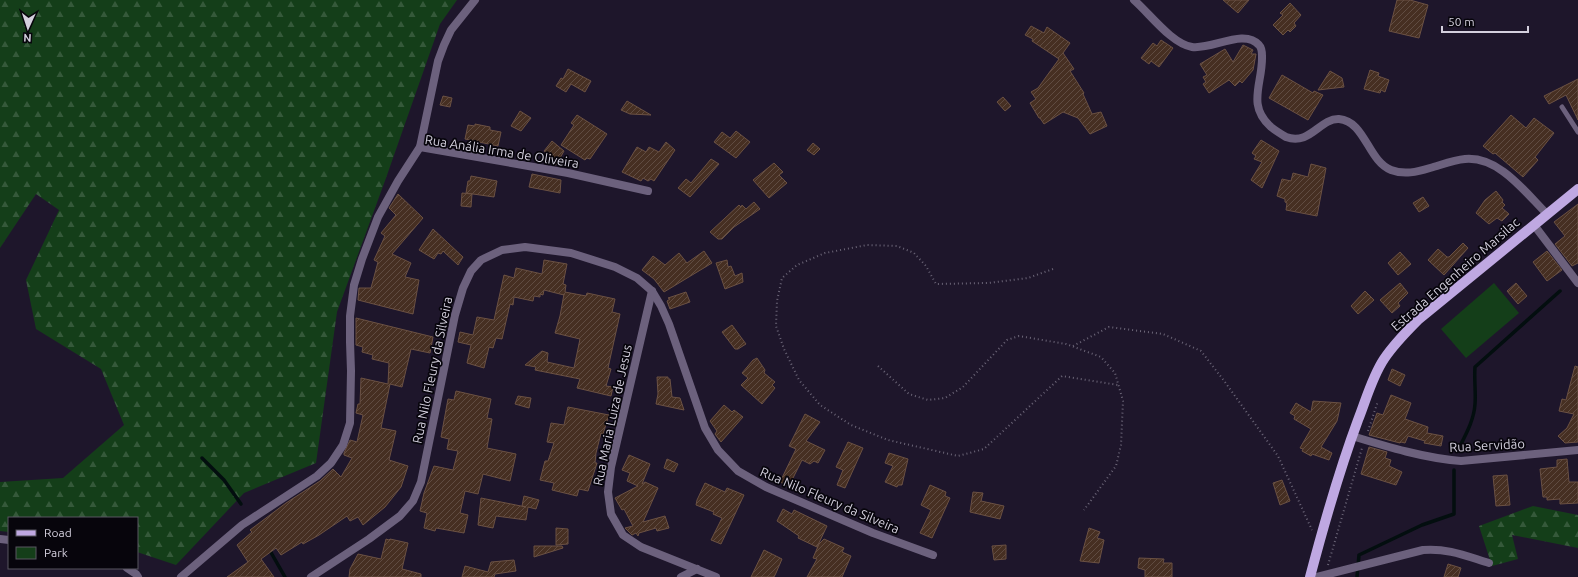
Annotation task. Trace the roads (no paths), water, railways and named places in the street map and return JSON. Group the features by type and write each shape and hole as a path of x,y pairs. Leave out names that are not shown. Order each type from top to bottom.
{"main road":[{"name":"Estrada Engenheiro Marsilac","path":"1310,577 1352,436 1368,392 1384,360 1399,338 1424,315 1578,189"}],"street":[{"path":"420,148 438,61 444,45 451,30 476,0"},
{"path":"1134,0 1173,38 1183,44 1192,47 1205,47 1230,40 1246,38 1256,42 1261,48 1262,59 1257,90 1259,111 1268,124 1287,137 1295,139 1304,138 1333,120 1338,119 1349,122 1358,130 1376,159 1384,166 1397,172 1412,172 1463,159 1473,158 1483,160 1509,176 1547,214"},
{"name":"Rua Anália Irma de Oliveira","path":"181,577 242,525 317,476 331,463 343,445 350,423 352,371 350,316 354,285 362,258 378,217 398,181 420,148 568,173 648,191"},
{"path":"1534,225 1578,283"},
{"name":"Rua Nilo Fleury da Silveira","path":"311,577 369,539 400,516 413,501 421,482 455,315 463,288 471,271 482,260 502,250 525,247 571,253 615,267 637,278 652,291 669,324 705,428 718,450 738,471 766,487 874,534 932,555"},
{"name":"Rua Maria Luiza de Jesus","path":"652,291 611,467 608,492 611,514 624,535 640,547 716,577"},
{"name":"Rua Servidão","path":"1352,436 1411,453 1443,460 1461,461 1578,450"},
{"path":"1317,577 1423,550 1435,549 1446,550 1489,563"},
{"path":"128,569 138,577"},
{"path":"681,577 697,569"}],"lane":[{"path":"1562,107 1578,132"}],"waterway":[{"path":"1459,448 1473,416 1475,399 1475,367 1560,291"},
{"path":"202,458 224,480 241,504"},
{"path":"1357,577 1359,555 1422,525 1454,514 1454,470"},
{"path":"269,549 285,577"}]}
